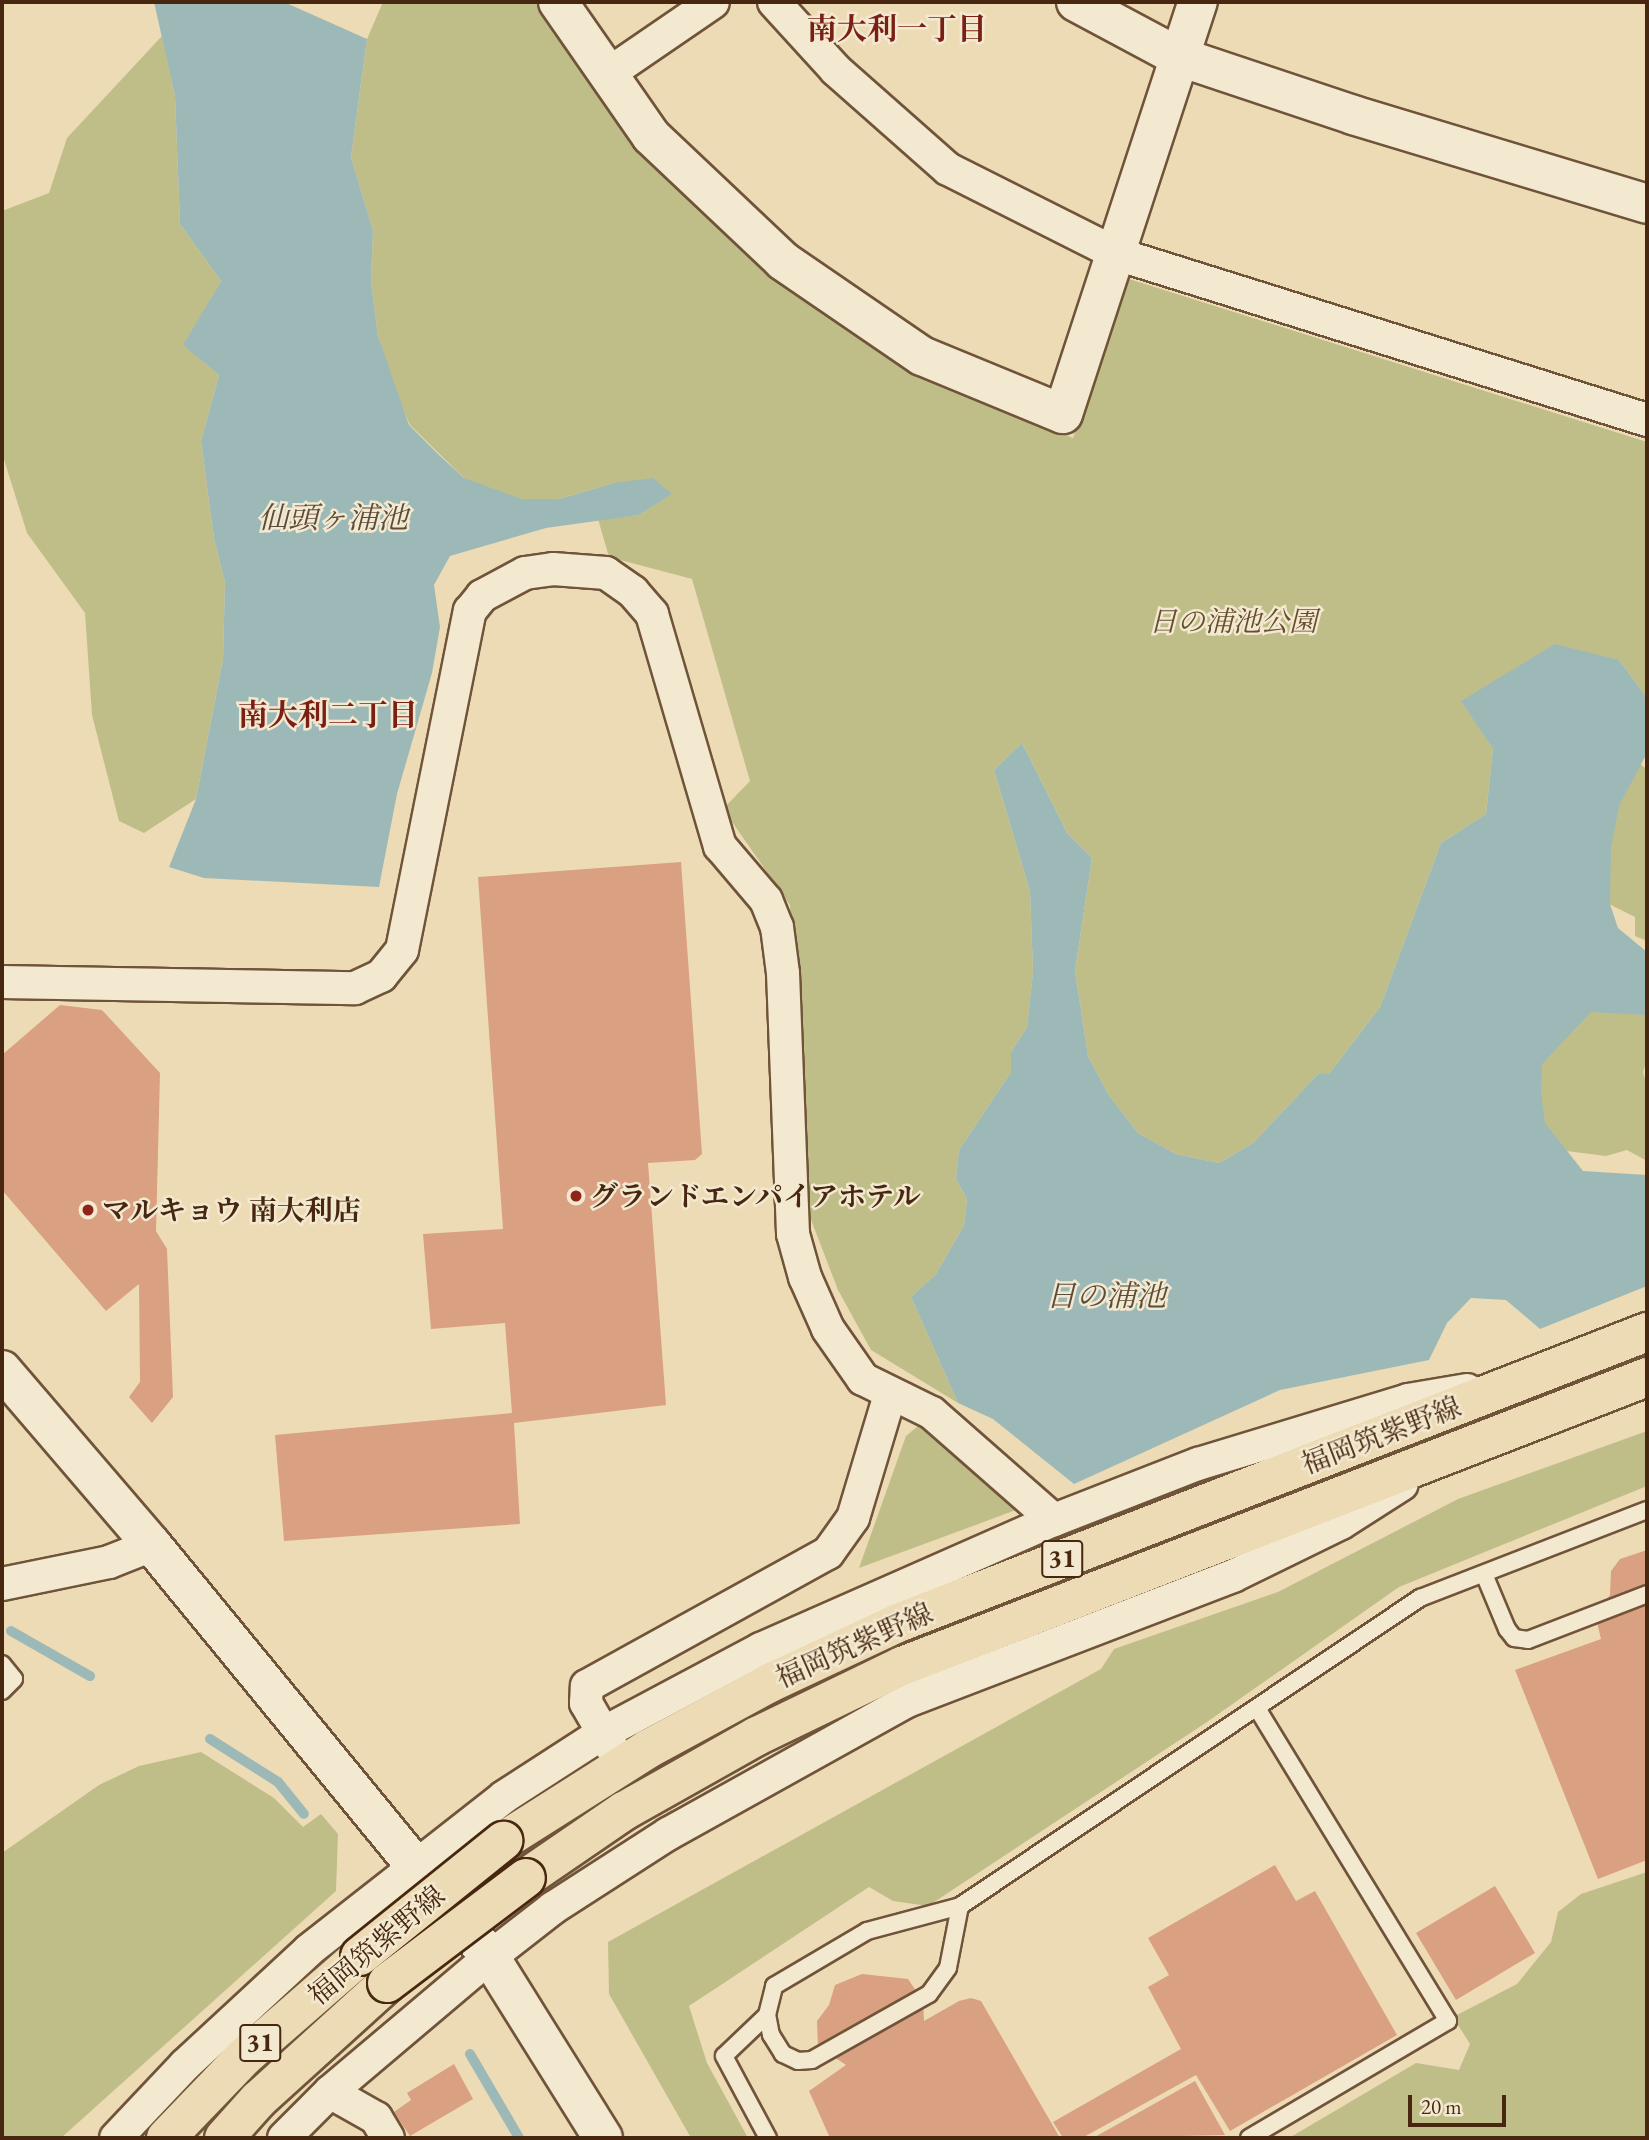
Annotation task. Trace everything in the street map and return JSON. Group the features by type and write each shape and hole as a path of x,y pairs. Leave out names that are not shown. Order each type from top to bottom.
{"main road":[{"name":"福岡筑紫野線","path":"166,2138 244,2057 360,1956 503,1841 648,1749 770,1683 898,1623 1647,1332"},
{"name":"福岡筑紫野線","path":"223,2138 258,2100 387,1983 526,1878 624,1811 757,1736 902,1666 1435,1462 1647,1377"}],"street":[{"path":"558,2 651,136 782,261 922,356 1063,414 1117,254 1177,56 1198,2"},
{"path":"608,75 713,2"},
{"path":"774,2 836,70 948,169 1117,254 1647,420"},
{"path":"1076,2 1177,56 1353,115 1647,204"},
{"path":"2,982 355,988 381,976 402,950 470,611 482,596 525,573 554,569 606,573 633,592 652,614 720,846 766,900 777,927 783,973 793,1234 805,1277 828,1329 863,1379 890,1395 932,1413 1054,1520"},
{"path":"2,1370 152,1545 415,1862 490,1957 603,2138"},
{"path":"116,2138 185,2065 309,1950 415,1862 504,1797 608,1740 761,1649 1054,1520 1198,1464 1408,1400 1524,1380"},
{"path":"608,1740 584,1694 593,1679 828,1553 844,1536 853,1518 890,1395"},
{"path":"284,2138 330,2092 490,1957 663,1827 907,1701 1233,1576 1341,1523 1435,1462"},
{"path":"2,1584 109,1562 152,1545"},
{"path":"330,2092 376,2118 388,2138"}],"lane":[{"path":"961,1906 948,1968 940,1984 906,2007 812,2060 798,2061 783,2054 771,2035 767,2015 775,1986 866,1931 961,1906 1258,1710 1420,1598 1647,1510"},
{"path":"1484,1574 1507,1629 1521,1639 1647,1594"},
{"path":"2,1664 14,1679 2,1691"},
{"path":"1249,2138 1448,2021 1258,1710"},
{"path":"767,2015 724,2056 768,2138"}],"green space":[{"name":"日の浦池公園","path":"383,2 537,2 594,82 701,212 801,292 924,375 1073,438 1129,279 1647,442 1647,698 1619,660 1462,701 1493,749 1486,814 1441,843 1380,1007 1329,1074 1318,1074 1253,1143 1219,1163 1176,1154 1138,1133 1108,1094 1088,1056 1075,971 1092,858 1067,833 1022,743 994,770 1030,891 1033,972 1027,1027 1011,1052 1011,1072 959,1150 956,1179 967,1199 964,1225 936,1274 911,1297 958,1403 871,1350 838,1290 810,1217 790,905 723,809 750,781 692,579 609,557 598,519 639,515 671,494 614,483 559,499 522,499 490,490 464,478 410,425 392,384 378,336 371,280 373,231 351,157 367,39"},
{"path":"162,36 175,96 180,224 221,281 184,345 219,375 201,441 214,539 225,582 223,659 196,799 144,833 119,821 92,715 85,613 27,533 2,453 2,211 49,193 67,138"},
{"path":"1632,756 1647,770 1647,941 1635,936 1635,917 1583,891"},
{"path":"1647,990 1647,1060 1643,1072 1647,1085 1647,1161 1627,1150 1606,1156 1551,1149 1530,1082 1534,1031"},
{"path":"924,1421 1019,1509 859,1568 906,1436"},
{"path":"1647,1431 1647,1486 1399,1587 1207,1722 928,1906 893,1901 869,1887 689,2006 707,2063 748,2138 691,2138 609,1994 608,1942 1101,1669 1114,1649 1278,1592 1458,1499"},
{"path":"201,1752 274,1798 303,1827 321,1814 338,1834 336,1891 61,2138 2,2138 2,1853 99,1785 139,1766"},
{"path":"1647,1872 1647,2138 1289,2138 1416,2063 1459,2070 1470,2044 1453,2017 1517,1984 1551,1942 1558,1912 1581,1894"}],"water":[{"name":"仙頭ヶ浦池","path":"154,2 284,2 367,39 351,157 373,231 371,280 378,336 409,425 439,455 464,478 522,499 559,499 614,483 653,478 672,494 639,515 546,528 450,556 434,585 440,627 432,673 397,794 379,887 204,878 169,867 196,799 223,659 225,582 214,539 201,441 219,375 183,345 221,281 180,224 175,96"},
{"name":"日の浦池","path":"1555,644 1619,660 1647,698 1647,753 1619,806 1611,848 1610,904 1618,928 1647,952 1647,1015 1591,1012 1542,1064 1541,1093 1545,1123 1583,1171 1647,1175 1647,1286 1540,1329 1506,1300 1471,1298 1447,1323 1429,1360 1280,1390 1074,1484 993,1419 958,1403 911,1297 936,1274 964,1225 967,1199 956,1179 959,1150 1011,1072 1011,1052 1027,1027 1033,972 1030,891 994,770 1022,743 1067,833 1092,858 1075,971 1088,1056 1108,1094 1138,1133 1176,1154 1219,1163 1253,1143 1318,1074 1329,1074 1380,1007 1441,843 1486,814 1493,749 1461,701"}],"building":[{"name":"グランドエンパイアホテル","path":"681,862 702,1154 695,1160 648,1163 666,1405 514,1423 520,1524 284,1541 275,1435 512,1413 505,1323 431,1329 423,1234 503,1229 478,877"},
{"name":"マルキョウ 南大利店","path":"60,1005 102,1010 160,1073 156,1231 167,1249 173,1397 152,1423 129,1397 140,1382 139,1284 106,1311 2,1190 2,1055"},
{"path":"1647,1550 1647,1860 1598,1879 1515,1670 1601,1639 1595,1614 1610,1595 1611,1571 1620,1559"},
{"path":"1275,1865 1296,1901 1315,1891 1397,2035 1230,2131 1196,2075 1082,2138 1063,2138 1053,2122 1181,2049 1148,1987 1169,1975 1148,1938"},
{"path":"1495,1886 1535,1953 1456,2000 1416,1933"},
{"path":"862,1974 908,1979 923,2001 924,2021 959,2001 971,1998 981,2001 1060,2138 830,2138 809,2091 846,2065 818,2046 817,2021 829,2005 835,1985"},
{"path":"454,2064 473,2099 410,2136 394,2112 411,2100 407,2093"},
{"path":"1195,2081 1225,2135 1093,2138"}],"waterway":[{"path":"11,1631 90,1676"},
{"path":"210,1739 278,1782 304,1814"},
{"path":"470,2054 519,2138"}],"tunnel":[{"path":"632,1778 659,1820"}],"place":[{"name":"グランドエンパイアホテル","path":"576,1196"},
{"name":"マルキョウ 南大利店","path":"88,1210"}],"district":[{"name":"南大利一丁目","path":"897,29"},
{"name":"南大利二丁目","path":"328,715"}]}
